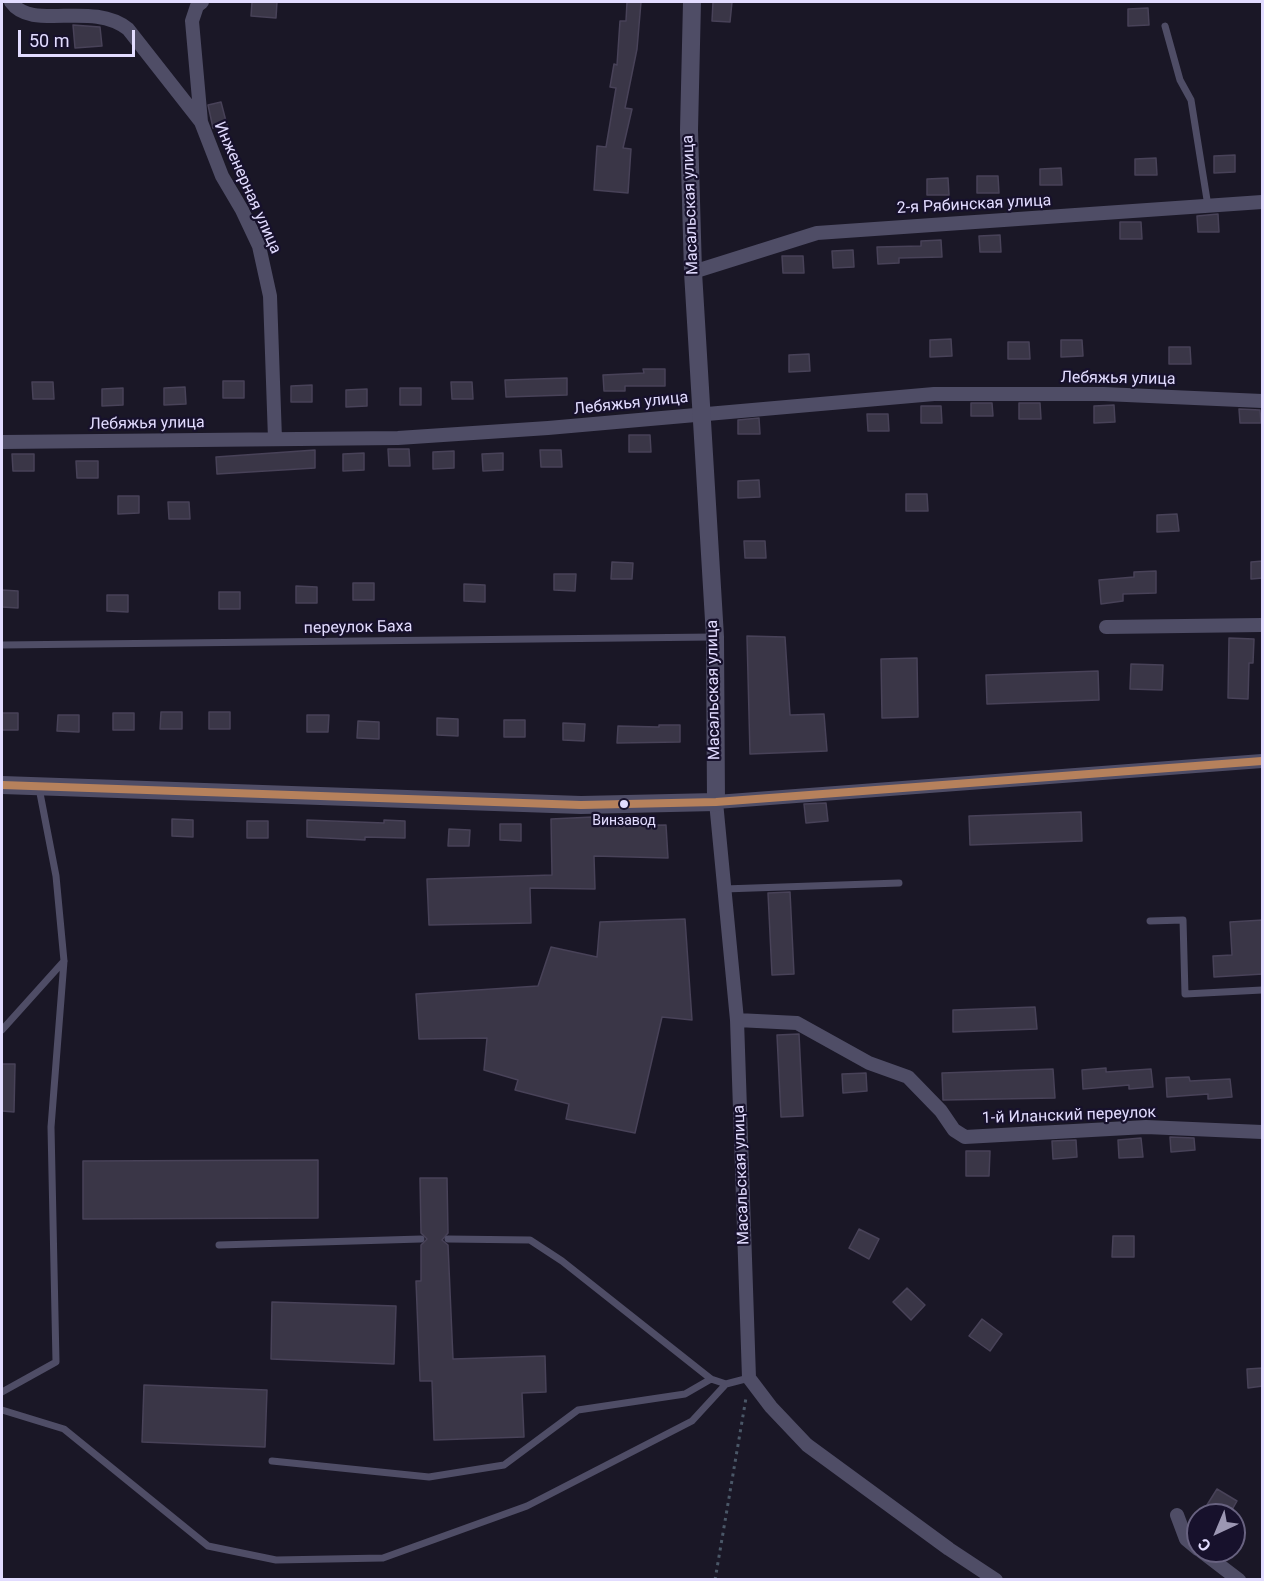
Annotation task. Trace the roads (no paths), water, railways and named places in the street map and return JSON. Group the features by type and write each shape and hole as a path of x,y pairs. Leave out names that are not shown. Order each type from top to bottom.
{"street":[{"name":"Инженерная улица","path":"11,2 16,10 28,15 101,14 117,20 128,30 201,122 222,176 259,246 265,271 270,296 275,439"},
{"path":"201,122 192,21 197,6 202,2"},
{"name":"Масальская улица","path":"692,2 689,130 693,272 715,637 716,802 737,1020 749,1378"},
{"name":"2-я Рябинская улица","path":"693,272 816,233 1263,202"},
{"name":"Лебяжья улица","path":"2,442 398,438 548,428 934,394 1104,394 1263,401"},
{"path":"1106,627 1263,625"},
{"path":"2,785 581,805 716,802 1263,761"},
{"name":"1-й Иланский переулок","path":"737,1020 797,1023 869,1063 908,1077 942,1112 954,1130 965,1137 1146,1127 1263,1132"},
{"path":"749,1378 771,1407 807,1445 949,1549 996,1580"},
{"path":"1177,1515 1186,1539"},
{"path":"1216,1563 1239,1580"}],"lane":[{"path":"1165,26 1180,80 1191,100 1208,206"},
{"name":"переулок Баха","path":"2,645 715,637"},
{"path":"2,1392 56,1362 51,1127 64,961 56,876 39,788"},
{"path":"724,889 899,883"},
{"path":"1150,921 1183,920 1185,994 1263,990"},
{"path":"2,1030 64,961"},
{"path":"219,1245 421,1239"},
{"path":"448,1239 530,1240 562,1261 711,1379 726,1384"},
{"path":"2,1410 64,1429 208,1546 276,1560 372,1558 383,1557 527,1506 692,1421 726,1384 749,1378"},
{"path":"272,1461 429,1477 504,1465 578,1410 685,1394 711,1379"}],"place":[{"name":"Винзавод","path":"624,804"}]}
